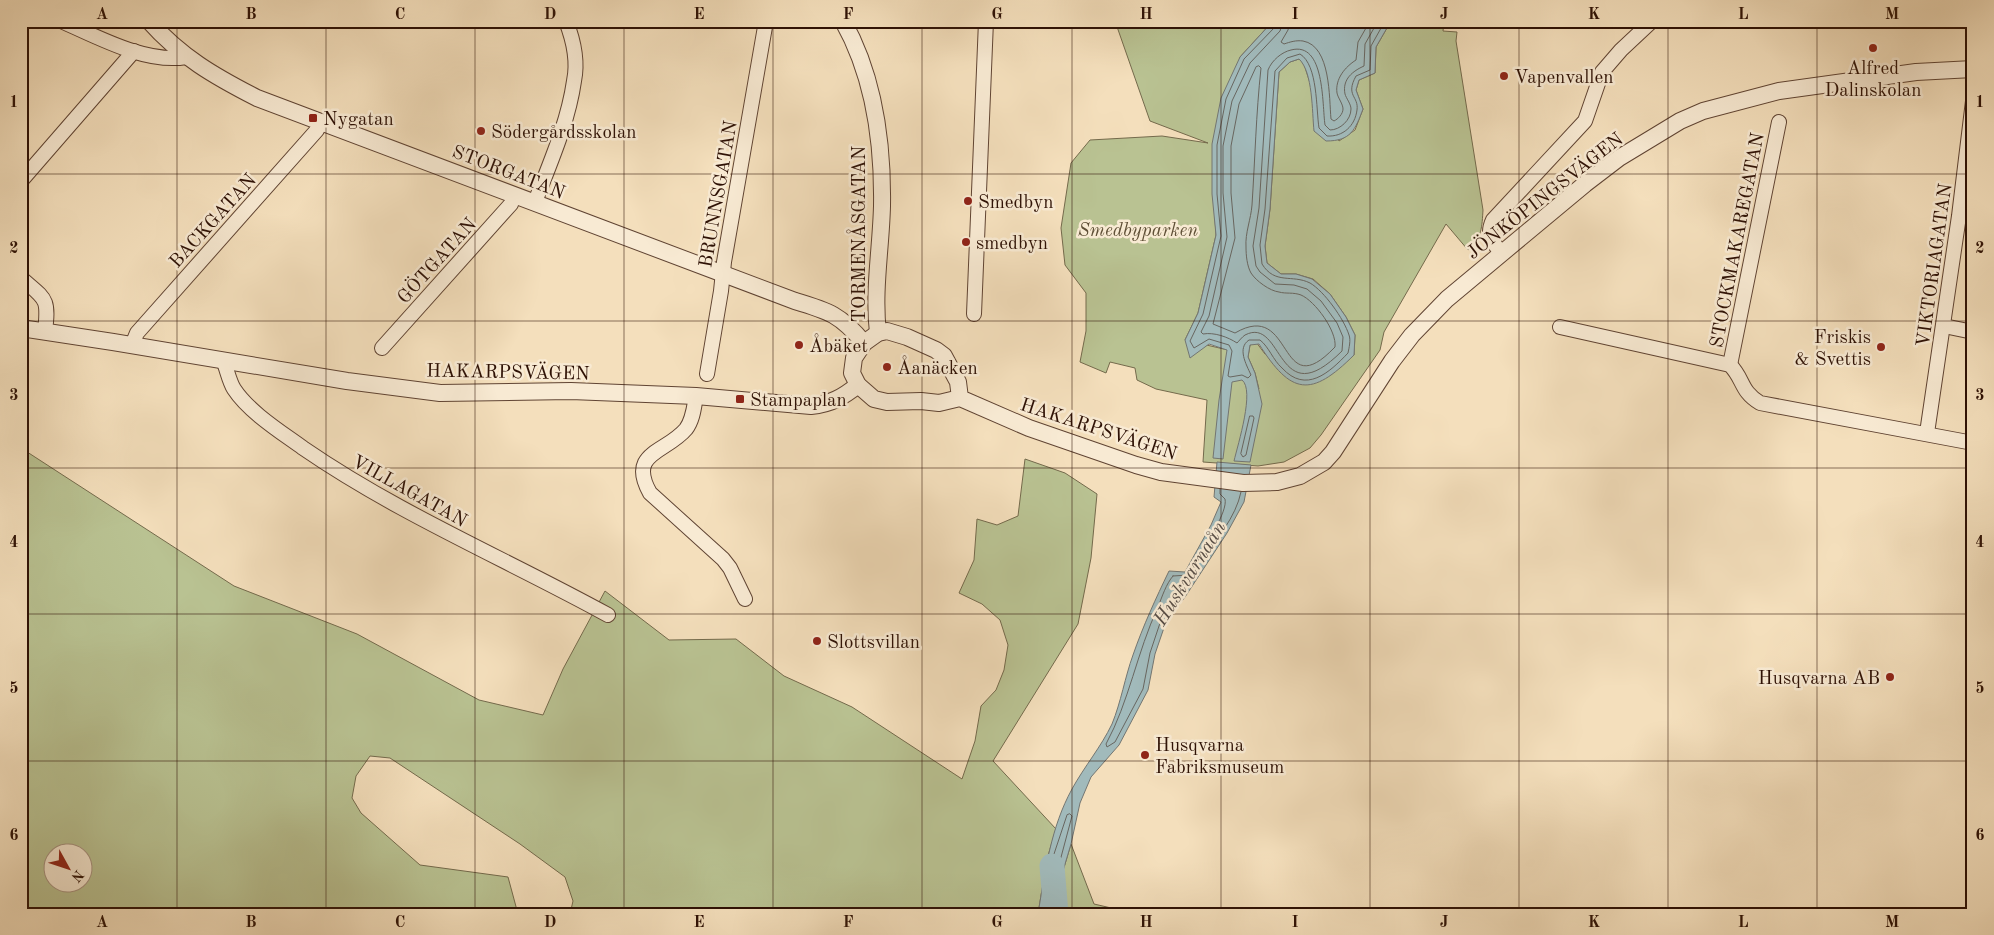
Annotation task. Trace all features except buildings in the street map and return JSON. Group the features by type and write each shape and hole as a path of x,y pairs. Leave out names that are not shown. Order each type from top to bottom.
{"street":[{"path":"61,21 134,51 162,59 186,57"},
{"name":"STORGATAN","path":"149,21 186,57 220,79 257,98 837,316 852,328 864,343"},
{"path":"535,202 559,135 575,80 575,56 566,21"},
{"name":"BRUNNSGATAN","path":"707,374 721,291 722,274 766,21"},
{"name":"TORMENÅSGATAN","path":"843,21 854,40 874,107 879,150 882,206 876,295 878,332"},
{"path":"974,314 986,21"},
{"path":"1501,253 1490,238 1489,229 1493,220 1585,121 1602,72 1621,50 1652,21"},
{"path":"21,181 134,51"},
{"name":"JÖNKÖPINGSVÄGEN","path":"1195,478 1253,483 1277,482 1300,476 1324,462 1333,452 1369,395 1412,335 1447,299 1619,158 1680,122 1703,112 1779,91 1916,72 1973,69"},
{"name":"VIKTORIAGATAN","path":"1927,433 1944,326 1973,101"},
{"name":"BACKGATAN","path":"132,345 137,333 317,130 321,121"},
{"name":"STOCKMAKAREGATAN","path":"1730,365 1779,122"},
{"name":"GÖTGATAN","path":"382,348 479,240 510,204 514,195"},
{"path":"21,278 45,298 48,309 45,332"},
{"path":"1944,326 1973,332"},
{"path":"1560,327 1730,365 1735,370 1746,392 1760,404 1927,433 1973,443"},
{"name":"HAKARPSVÄGEN","path":"21,328 347,381 440,393 571,391 696,396 812,406 823,405 839,399 858,385"},
{"path":"878,332 894,332 926,345 944,356 958,382 960,398 939,403 921,401 903,403 881,402 868,396 858,385 852,367 859,348 878,332"},
{"name":"VILLAGATAN","path":"223,360 234,388 255,410 279,431 332,468 449,534 608,615"},
{"path":"696,396 693,416 688,428 679,437 652,454 643,467 643,480 650,493 723,559 730,568 744,599"},
{"name":"HAKARPSVÄGEN","path":"960,398 1029,428 1136,465 1195,478"}],"green space":[{"name":"Smedbyparken","path":"1115,21 1273,21 1240,57 1215,219 1216,235 1198,313 1185,340 1228,350 1243,374 1259,389 1248,357 1250,345 1256,342 1265,354 1354,355 1355,335 1346,317 1330,294 1313,279 1296,274 1281,274 1267,263 1265,246 1270,209 1279,72 1290,62 1299,59 1304,64 1309,80 1339,141 1355,130 1363,109 1356,90 1359,80 1375,73 1376,47 1391,21 1444,21 1443,31 1457,32 1456,41 1483,210 1482,227 1479,237 1468,250 1446,224 1384,332 1380,350 1310,448 1284,462 1258,466 1203,462 1207,400 1156,389 1137,380 1135,368 1110,362 1106,373 1080,362 1086,331 1086,293 1065,265 1061,228 1071,163 1090,140 1162,136 1208,143 1150,121"},
{"path":"21,448 234,586 357,634 479,700 543,715 563,669 605,591 669,640 736,639 784,676 852,707 962,779 975,741 981,706 996,690 1004,670 1008,645 1000,620 982,604 959,593 974,560 977,519 997,525 1018,516 1025,459 1065,473 1097,494 1091,558 1078,624 993,761 1056,829 1047,859 1038,914 570,914 573,901 565,877 520,844 390,758 370,756 356,776 352,798 361,813 420,865 508,877 518,914 21,914"},
{"path":"1071,844 1094,904 1137,914 1054,914 1054,901"}],"water":[{"path":"1273,21 1391,21 1376,47 1375,73 1359,80 1356,90 1363,109 1351,133 1341,139 1326,141 1314,131 1309,82 1304,65 1299,59 1290,62 1279,72 1270,209 1265,246 1267,263 1281,274 1296,274 1312,279 1330,294 1346,317 1355,335 1354,355 1326,379 1313,384 1302,385 1281,373 1259,344 1250,345 1248,357 1255,373 1262,404 1250,462 1234,461 1246,406 1246,386 1242,380 1232,382 1223,459 1213,458 1219,400 1227,350 1209,344 1190,358 1185,340 1198,313 1216,235 1212,194 1212,144 1221,98 1240,57"},
{"name":"Huskvarnaån","path":"1217,462 1251,465 1244,502 1227,533 1185,597 1167,619 1155,654 1148,690 1119,745 1091,777 1080,803 1071,844 1054,901 1054,914 1038,914 1050,850 1059,819 1077,781 1112,724 1130,663 1150,612 1169,571 1185,572 1211,525 1221,502 1214,497"}],"waterway":[{"name":"Huskvarnaån","path":"1052,866 1056,914"}],"place":[{"name":"Alfred Dalinskolan","path":"1873,48"},
{"name":"Vapenvallen","path":"1504,76"},
{"name":"Nygatan","path":"313,118"},
{"name":"Södergårdsskolan","path":"481,131"},
{"name":"Smedbyn","path":"968,201"},
{"name":"smedbyn","path":"966,242"},
{"name":"Åbäket","path":"799,345"},
{"name":"Friskis & Svettis","path":"1881,347"},
{"name":"Åanäcken","path":"887,367"},
{"name":"Stampaplan","path":"740,399"},
{"name":"Slottsvillan","path":"817,641"},
{"name":"Husqvarna AB","path":"1890,677"},
{"name":"Husqvarna Fabriksmuseum","path":"1145,755"}]}
